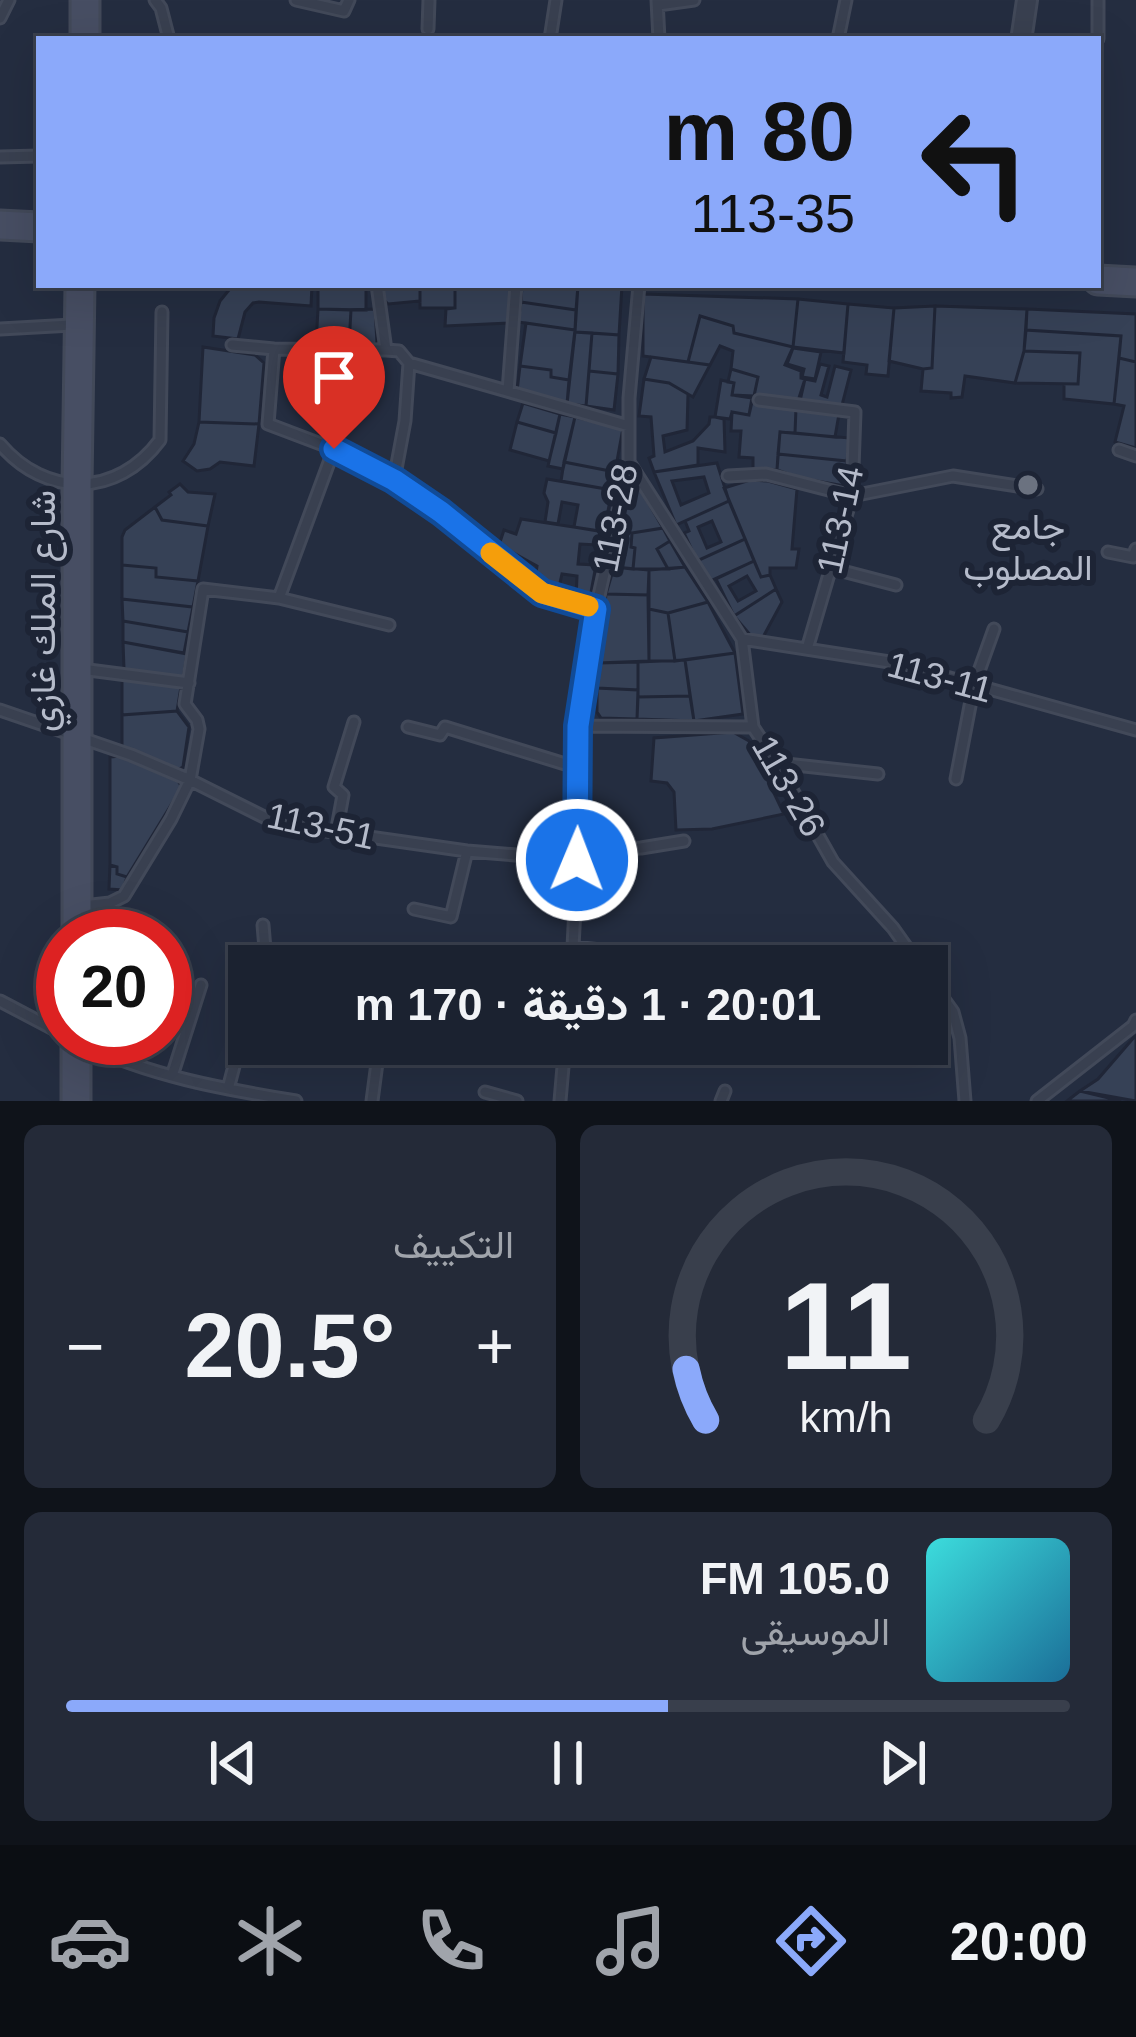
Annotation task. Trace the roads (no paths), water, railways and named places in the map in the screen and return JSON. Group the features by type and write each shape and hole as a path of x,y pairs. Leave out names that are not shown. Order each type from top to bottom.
{"street":[{"path":"85,36 86,0"},
{"path":"1022,34 1027,0"},
{"path":"0,224 36,227"},
{"path":"1101,280 1136,282"},
{"name":"شارع الملك غازي","path":"77,906 80,288"},
{"path":"73,1065 76,1101"}],"lane":[{"path":"0,18 9,0"},
{"path":"155,0 168,36"},
{"path":"296,0 346,6"},
{"path":"428,29 429,0"},
{"path":"550,36 556,0"},
{"path":"659,36 657,3 694,0"},
{"path":"839,36 846,0"},
{"path":"1098,0 1098,36"},
{"path":"0,157 36,156"},
{"path":"377,288 386,350"},
{"path":"508,391 516,288"},
{"name":"113-28","path":"573,945 578,726 596,609 629,461 639,288"},
{"path":"0,444 26,469 47,480 77,485 104,482 125,473 151,453 160,440 162,312"},
{"path":"0,329 80,325"},
{"path":"232,345 399,352 409,363 629,426"},
{"path":"274,349 268,424 334,449 394,480 542,593 596,609"},
{"path":"394,480 409,363"},
{"name":"113-14","path":"760,400 855,412 852,496 807,649"},
{"path":"279,598 334,449"},
{"path":"1119,449 1136,456"},
{"name":"113-26","path":"629,461 742,639 753,727 833,862 905,945"},
{"path":"728,476 766,473 852,496 953,476 1036,489"},
{"path":"1108,552 1133,557 1136,549"},
{"path":"831,568 896,585"},
{"path":"77,906 110,903 124,896 190,780 200,729 185,704 203,589 279,598 389,625"},
{"path":"956,779 974,685 994,629"},
{"name":"113-11","path":"742,639 896,663 1136,730"},
{"path":"78,668 189,683"},
{"name":"113-51","path":"0,710 131,755 278,824 467,851 578,855 684,841"},
{"path":"337,833 343,795 334,787 354,722"},
{"path":"578,726 753,727"},
{"path":"408,727 440,735 445,727 578,768"},
{"path":"777,764 878,774"},
{"path":"414,909 451,917 467,851"},
{"path":"263,925 265,945"},
{"path":"172,1076 201,985"},
{"path":"0,1001 36,1020"},
{"path":"948,1007 960,1038 964,1101"},
{"path":"1037,1101 1136,1021"},
{"path":"132,1065 296,1101"},
{"path":"227,1089 234,1065"},
{"path":"372,1101 377,1065"},
{"path":"560,1101 563,1065"},
{"path":"485,1092 517,1101"}],"place":[{"name":"جامع المصلوب","path":"1028,485"}]}
